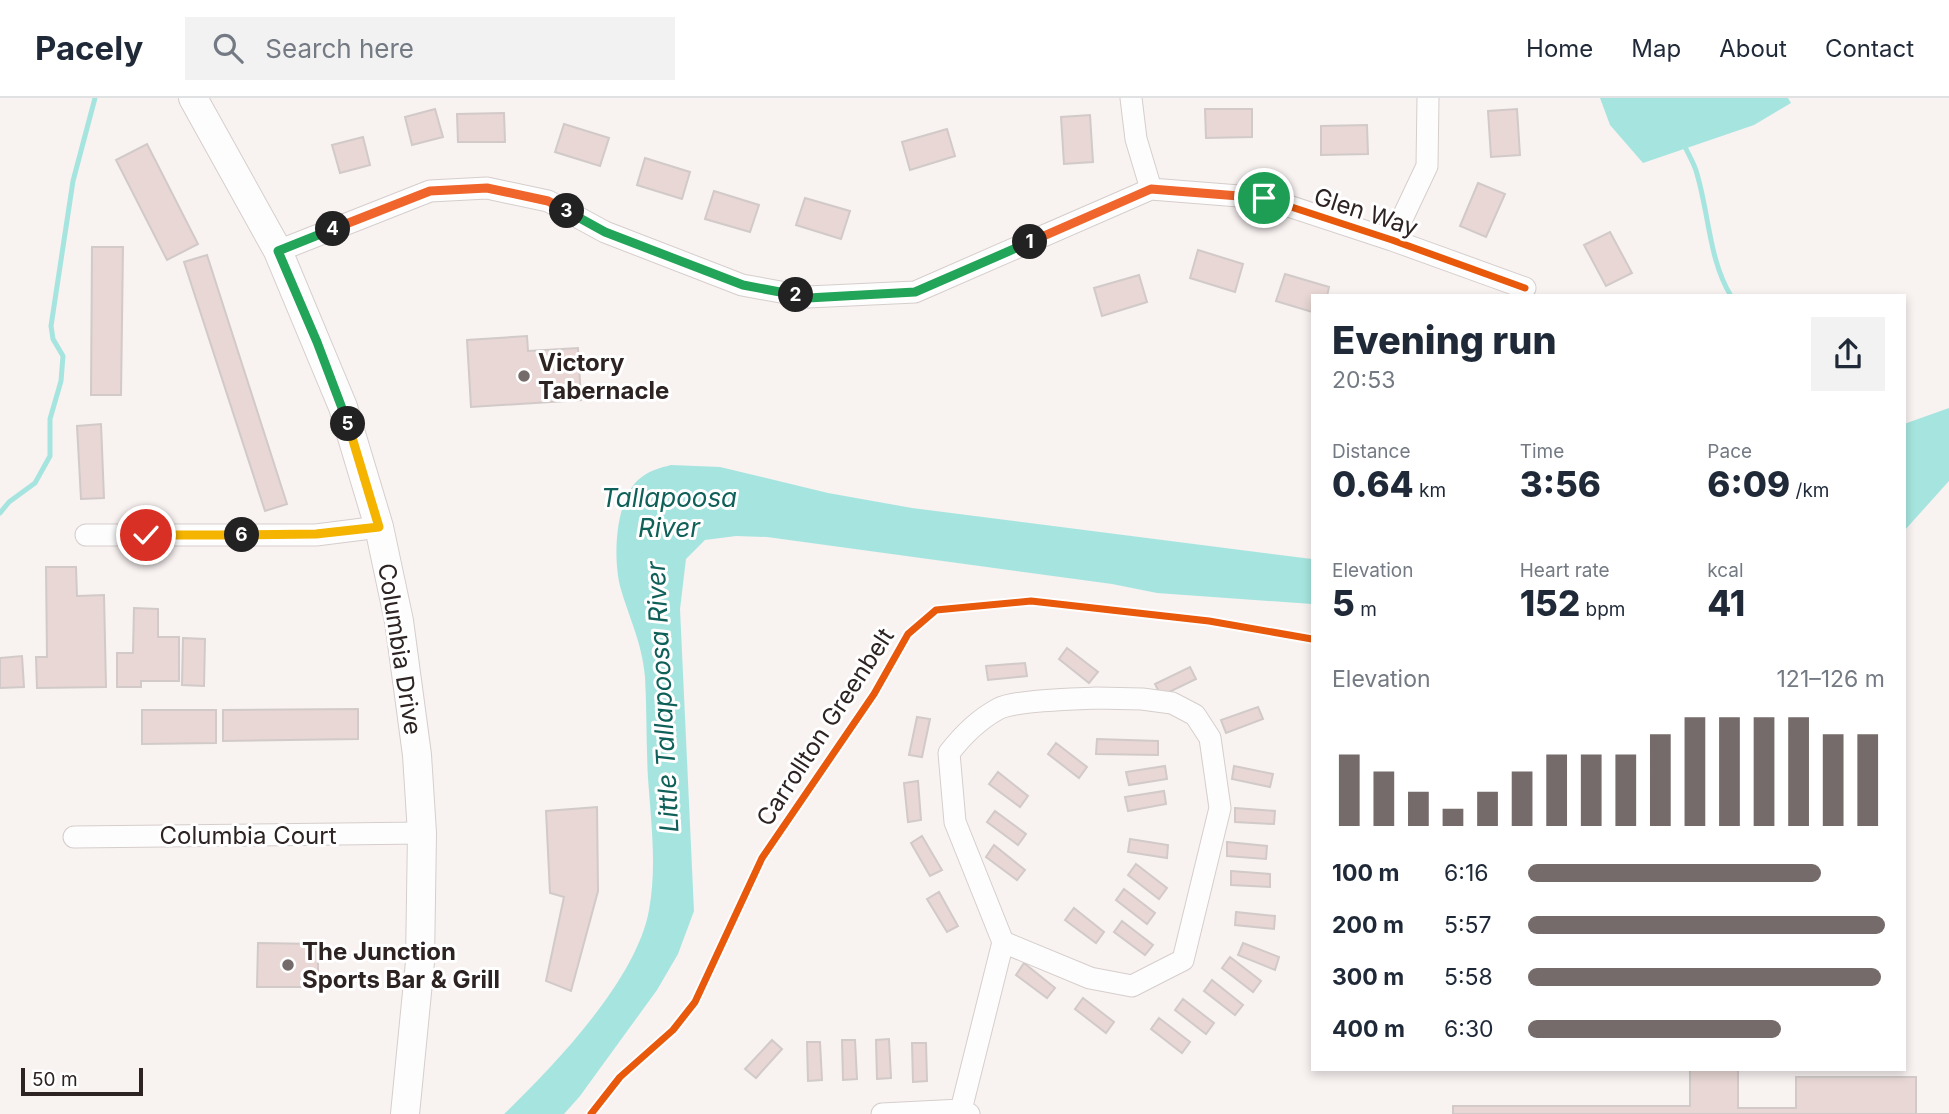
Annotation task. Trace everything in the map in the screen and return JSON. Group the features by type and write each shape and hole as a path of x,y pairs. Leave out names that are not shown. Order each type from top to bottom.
{"main road":[{"name":"Columbia Drive","path":"192,98 278,251 343,407 379,527 399,621 417,755 422,833 420,962 405,1114"}],"street":[{"path":"1131,98 1136,139 1151,189"},
{"path":"1392,240 1427,166 1428,98"},
{"name":"Glen Way","path":"278,251 430,191 487,188 548,201 605,232 743,285 808,298 915,292 1151,189 1264,198 1525,288"},
{"path":"86,535 316,534 379,527"},
{"path":"882,1114 965,1112 1003,942 955,822 949,753 964,734 999,708 1045,701 1142,699 1172,703 1195,715 1210,738 1220,807 1182,960 1132,986 1090,978 1003,942"},
{"name":"Columbia Court","path":"74,837 422,833"}],"water":[{"path":"1600,98 1788,98 1791,103 1754,125 1643,163 1610,125"},
{"path":"1949,408 1949,481 1906,529 1906,423"},
{"name":"Tallapoosa River","path":"671,465 720,467 828,493 912,508 1311,559 1311,604 1157,593 1112,584 767,537 736,536 705,540 686,559 680,609 694,911 678,954 657,990 564,1114 504,1114 569,1047 611,992 641,937 649,910 653,861 645,677 638,641 620,586 617,546 620,516 630,490 646,474"}],"building":[{"path":"435,109 443,137 412,145 405,117"},
{"path":"1205,109 1252,109 1252,137 1206,138"},
{"path":"1517,109 1520,155 1491,157 1488,111"},
{"path":"504,113 505,142 458,142 457,114"},
{"path":"1090,115 1093,162 1064,164 1061,117"},
{"path":"564,124 609,138 600,166 555,152"},
{"path":"1367,125 1368,154 1321,155 1321,126"},
{"path":"947,129 955,156 910,170 902,142"},
{"path":"363,137 370,165 340,173 332,145"},
{"path":"147,144 198,244 167,260 116,160"},
{"path":"645,158 690,172 682,199 637,185"},
{"path":"1478,183 1505,194 1486,237 1460,226"},
{"path":"714,191 759,205 750,232 705,219"},
{"path":"805,198 850,211 841,239 796,225"},
{"path":"1610,232 1632,273 1606,286 1584,245"},
{"path":"92,247 123,247 121,395 91,395"},
{"path":"1198,250 1243,264 1235,292 1190,278"},
{"path":"207,255 287,504 265,511 184,262"},
{"path":"1285,274 1329,287 1327,294 1311,294 1311,312 1276,301"},
{"path":"1139,275 1147,302 1102,316 1094,288"},
{"name":"Victory Tabernacle","path":"527,336 528,351 578,348 581,400 471,407 467,340"},
{"path":"101,424 104,498 81,499 77,426"},
{"path":"46,567 76,567 77,596 104,595 106,687 37,688 36,657 47,657"},
{"path":"134,608 158,609 158,637 179,637 179,681 141,681 141,687 117,687 117,653 133,653"},
{"path":"183,638 205,639 204,686 182,685"},
{"path":"1067,648 1098,672 1089,683 1059,659"},
{"path":"22,656 24,687 0,688 0,658"},
{"path":"1025,663 1027,676 988,680 986,666"},
{"path":"1190,667 1196,679 1161,696 1155,684"},
{"path":"1258,707 1263,719 1226,733 1221,720"},
{"path":"358,709 358,739 223,741 223,710"},
{"path":"142,710 216,710 216,743 142,744"},
{"path":"917,717 930,719 922,757 909,755"},
{"path":"1097,739 1158,741 1158,755 1096,754"},
{"path":"1056,743 1087,767 1079,778 1048,754"},
{"path":"1165,766 1167,779 1129,785 1126,772"},
{"path":"1234,766 1273,774 1270,787 1232,779"},
{"path":"998,772 1028,796 1020,807 989,784"},
{"path":"918,781 921,820 908,822 904,783"},
{"path":"1164,791 1166,804 1128,811 1125,797"},
{"path":"597,807 598,891 571,991 546,981 564,897 550,893 546,811"},
{"path":"1235,808 1275,811 1274,824 1235,822"},
{"path":"995,811 1026,834 1018,845 987,822"},
{"path":"922,836 942,870 930,876 911,843"},
{"path":"1130,839 1168,845 1167,858 1128,852"},
{"path":"1227,842 1267,846 1266,859 1227,856"},
{"path":"994,845 1025,870 1017,880 986,857"},
{"path":"1136,864 1167,888 1159,899 1128,875"},
{"path":"1231,871 1270,874 1270,887 1231,885"},
{"path":"1124,889 1155,913 1147,924 1116,900"},
{"path":"939,892 958,926 947,932 927,899"},
{"path":"1074,908 1104,932 1096,943 1065,920"},
{"path":"1236,912 1275,916 1274,929 1235,925"},
{"path":"1122,921 1153,945 1145,955 1114,932"},
{"name":"The Junction Sports Bar & Grill","path":"258,943 318,944 318,987 257,987"},
{"path":"1243,943 1279,957 1275,970 1238,955"},
{"path":"1230,957 1261,981 1253,992 1222,968"},
{"path":"1024,963 1055,988 1047,998 1016,975"},
{"path":"1212,980 1243,1005 1235,1015 1204,991"},
{"path":"1083,998 1114,1022 1106,1033 1075,1009"},
{"path":"1183,999 1214,1023 1206,1034 1175,1010"},
{"path":"1159,1018 1190,1042 1182,1053 1151,1029"},
{"path":"889,1039 891,1078 877,1079 876,1040"},
{"path":"772,1040 782,1049 756,1078 745,1069"},
{"path":"842,1040 855,1040 857,1079 843,1080"},
{"path":"807,1042 820,1042 822,1080 808,1081"},
{"path":"912,1043 926,1043 927,1081 913,1082"},
{"path":"1690,1071 1738,1071 1738,1108 1796,1108 1796,1077 1916,1077 1916,1114 1453,1114 1453,1106 1690,1106"}],"waterway":[{"path":"0,513 9,502 35,483 50,456 50,419 61,381 63,356 53,339 51,326 73,181 95,98"},
{"path":"1686,149 1701,189 1718,267 1730,294"}],"cycle path":[{"path":"278,251 430,191 487,188 548,201 605,232 742,285 808,297 915,292 1151,189 1264,198 1525,288"},
{"name":"Carrollton Greenbelt","path":"591,1114 620,1077 673,1030 695,1002 762,858 874,694 908,634 936,610 1031,601 1209,621 1311,639"}],"place":[{"name":"Victory Tabernacle","path":"524,376"},
{"name":"The Junction Sports Bar & Grill","path":"288,965"}],"route":[{"path":"146,535 316,534 379,527 343,407 278,251 430,191 487,188 548,201 605,232 743,285 808,298 915,292 1151,189 1264,198"}],"water label":[{"name":"Little Tallapoosa River","path":"662,697"}]}
